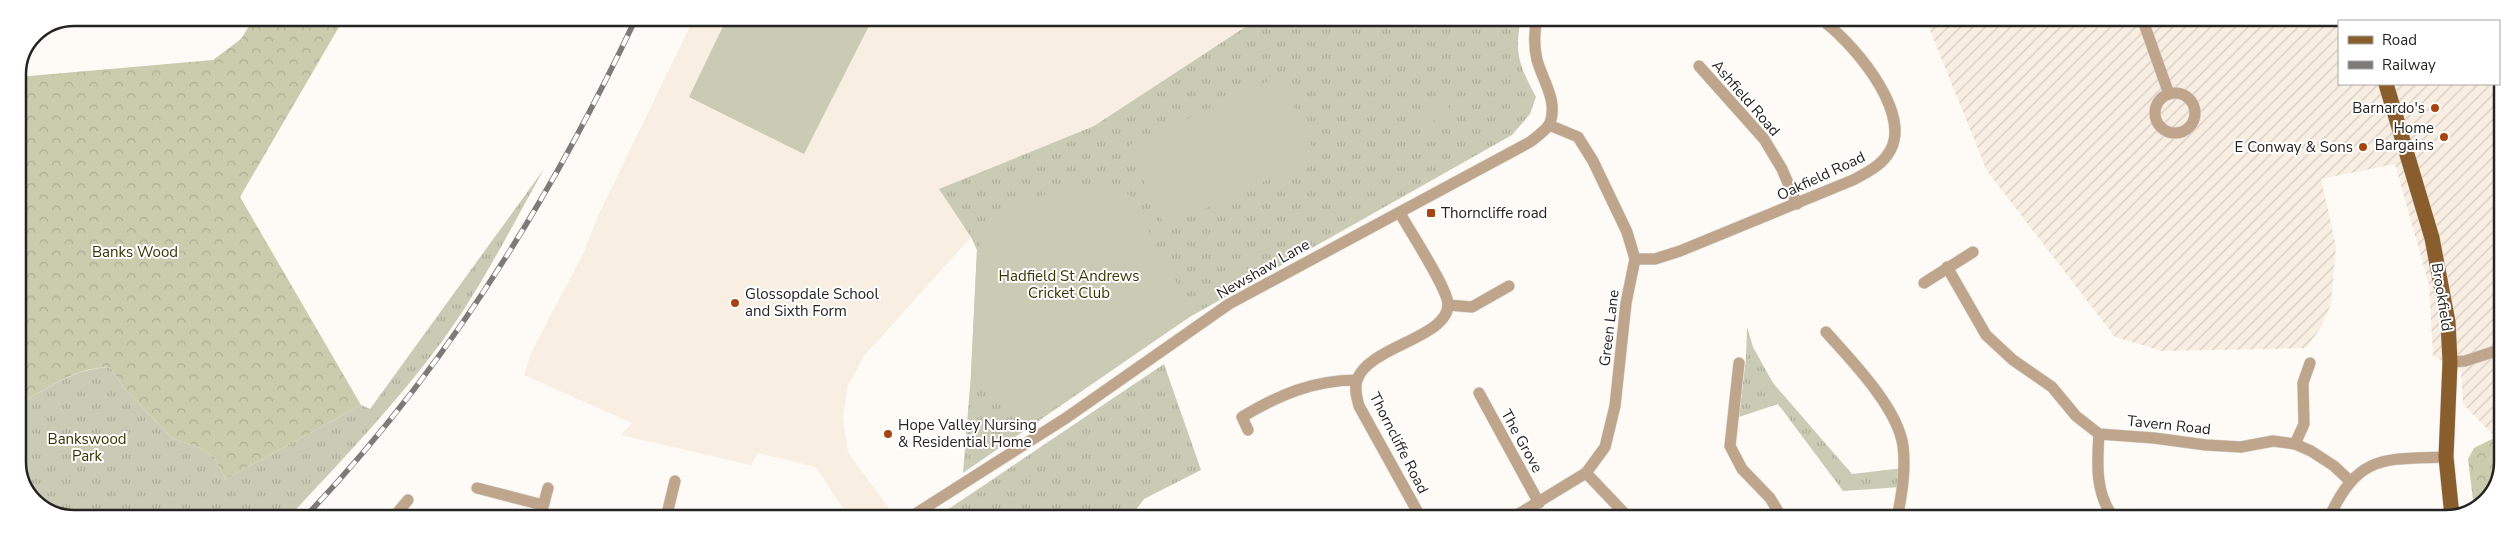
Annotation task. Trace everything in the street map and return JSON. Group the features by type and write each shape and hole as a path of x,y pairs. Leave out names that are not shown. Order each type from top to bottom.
{"main road":[{"name":"Brookfield","path":"2386,85 2432,238 2448,322 2450,362 2446,457 2451,509"}],"street":[{"path":"1535,26 1537,60 1547,86 1552,109 1549,125"},
{"name":"Oakfield Road","path":"1635,259 1655,259 1680,252 1797,204 1875,169 1892,147 1894,132 1892,115 1885,95 1859,53 1830,26"},
{"path":"2145,26 2169,94"},
{"name":"Ashfield Road","path":"1699,66 1764,138 1782,169 1797,204"},
{"name":"Newshaw Lane","path":"922,510 1066,418 1229,304 1318,254 1400,213 1516,150 1530,142 1549,125"},
{"name":"Green Lane","path":"1526,510 1586,473 1605,446 1615,406 1626,303 1635,259 1626,232 1594,161 1578,138 1549,125"},
{"path":"1400,213 1445,291 1448,305 1472,306 1508,286"},
{"path":"1924,283 1972,252"},
{"path":"1947,267 1986,335 2013,360 2052,387 2076,416 2099,434 2097,462 2099,486 2110,510"},
{"name":"Thorncliffe Road","path":"1417,510 1359,406 1356,391 1357,380 1364,368 1382,354 1425,333 1442,320 1447,312 1448,305"},
{"path":"1826,332 1872,385 1893,418 1903,444 1904,468 1898,510"},
{"path":"2450,362 2465,361 2494,352"},
{"path":"1739,363 1730,446 1742,469 1770,498 1777,510"},
{"path":"2295,444 2304,424 2303,383 2310,363"},
{"name":"Thorncliffe Road","path":"1248,430 1242,417 1272,399 1310,384 1334,380 1357,380"},
{"name":"The Grove","path":"1479,393 1539,503"},
{"name":"Tavern Road","path":"2099,434 2154,438 2206,445 2242,446 2273,441 2295,444 2311,451 2334,466 2350,481"},
{"path":"2334,510 2350,481 2370,466 2386,459 2446,457"},
{"path":"1586,473 1621,510"},
{"path":"668,510 675,481"},
{"path":"476,488 544,505"},
{"path":"542,510 548,488"},
{"path":"400,510 408,500"}],"shaded area":[{"name":"Glossopdale School and Sixth Form","path":"690,26 1247,26 1094,126 939,189 971,237 864,356 847,387 843,418 848,452 890,510 844,510 816,467 758,453 751,465 621,435 632,423 524,375 532,351 583,254 598,216"},
{"path":"1928,26 2338,26 2338,85 2494,85 2494,436 2463,404 2461,371 2433,356 2429,285 2395,164 2321,179 2336,246 2331,304 2322,326 2306,348 2162,351 2115,337 1987,171"}],"green space":[{"name":"Banks Wood","path":"249,26 340,26 240,197 361,405 226,479 214,457 200,448 172,438 124,388 110,367 98,368 74,375 26,401 26,76 213,60 241,39"},
{"path":"723,26 869,26 804,154 689,97"},
{"path":"1247,26 1520,26 1518,51 1522,67 1536,97 1530,114 1512,135 1188,318 963,473 971,374 977,250 971,237 939,189 1094,126"},
{"path":"1279,76 1317,157 1165,227 1128,146"},
{"path":"1444,98 1451,112 1413,131 1406,117"},
{"name":"Bankswood Park","path":"544,169 484,277 443,340 388,409 295,510 65,509 50,503 38,493 27,471 26,401 62,380 97,368 110,367 124,388 172,438 200,448 214,457 226,479 361,405 370,409"},
{"name":"Hadfield St Andrews Cricket Club","path":"1092,186 1113,188 1129,195 1188,304 1188,318 1034,421 997,388 971,374 977,250 985,234 996,221 1024,202 1058,191"},
{"path":"1747,327 1753,347 1773,383 1852,474 1904,468 1901,487 1843,491 1778,404 1739,417 1746,358"},
{"path":"1164,364 1201,470 1144,499 1136,510 947,510"},
{"path":"2494,438 2493,471 2484,491 2473,501 2468,459 2474,448"}],"railway":[{"path":"311,510 355,462 403,404 448,344 490,282 568,152 632,26"}],"place":[{"name":"Barnardo's","path":"2435,108"},
{"name":"Home Bargains","path":"2444,137"},
{"name":"E Conway & Sons","path":"2363,147"},
{"name":"Thorncliffe road","path":"1431,213"},
{"name":"Glossopdale School and Sixth Form","path":"735,303"},
{"name":"Hope Valley Nursing & Residential Home","path":"888,434"}]}
